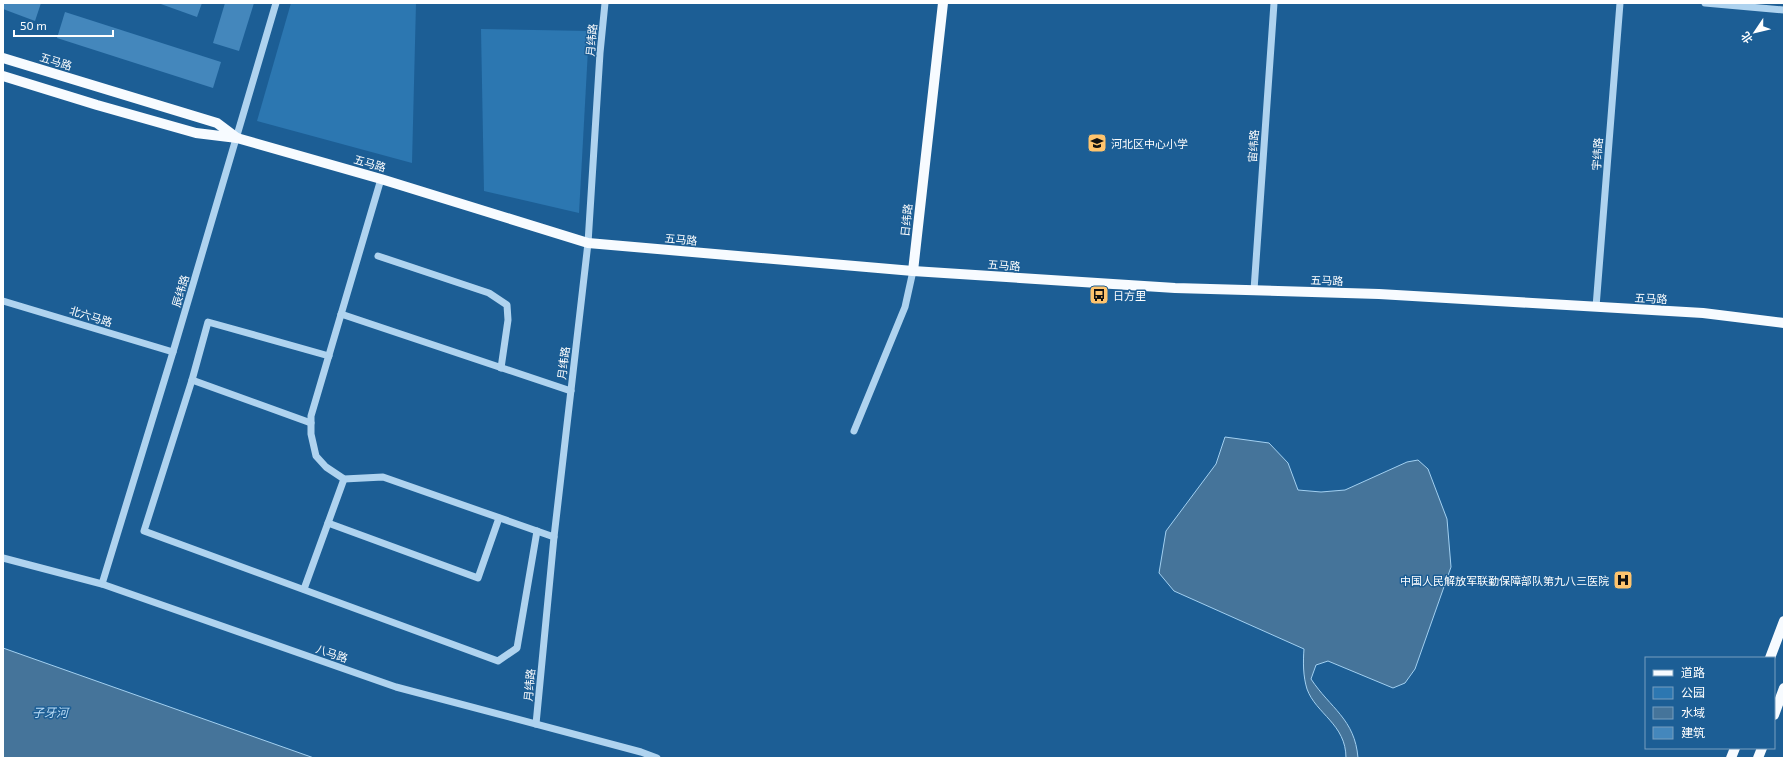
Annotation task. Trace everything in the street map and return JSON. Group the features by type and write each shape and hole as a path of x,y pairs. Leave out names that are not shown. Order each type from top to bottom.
{"main road":[{"name":"日纬路","path":"913,271 942,3"},
{"name":"五马路","path":"3,58 217,123 237,138"},
{"name":"五马路","path":"3,76 196,133 237,138 381,179 588,243 913,271 1175,288 1379,294 1596,306 1703,313 1784,323"},
{"path":"1770,657 1784,621"},
{"path":"1775,712 1784,688"}],"street":[{"name":"辰纬路","path":"102,584 173,352 276,3"},
{"name":"月纬路","path":"536,724 554,537 588,243 600,54 605,3"},
{"name":"宙纬路","path":"1254,290 1274,3"},
{"name":"宇纬路","path":"1596,306 1620,3"},
{"path":"1705,3 1784,10"},
{"path":"381,179 311,416 311,434 316,456 326,467 344,479 384,477 554,537"},
{"path":"378,256 489,294 507,305 508,320 501,368"},
{"name":"日纬路","path":"854,431 905,307 913,271"},
{"name":"北六马路","path":"3,300 173,352"},
{"path":"341,314 571,391"},
{"path":"329,356 208,322 192,380 144,531 498,661 516,648 537,531"},
{"path":"192,380 311,423"},
{"path":"304,589 344,479"},
{"path":"328,523 478,578 500,518"},
{"name":"八马路","path":"3,558 102,584 396,687 657,758"}],"green space":[{"path":"291,3 416,3 412,163 257,121"},
{"path":"481,29 589,31 579,213 484,191"}],"water":[{"path":"1225,437 1269,443 1288,463 1298,490 1321,492 1345,490 1407,462 1418,460 1428,469 1447,519 1451,567 1415,669 1405,683 1393,688 1328,661 1316,665 1311,679 1347,724 1356,745 1358,758 1346,758 1345,746 1341,736 1330,720 1311,698 1305,679 1303,664 1304,649 1174,591 1159,573 1166,531 1216,464"},
{"name":"子牙河","path":"3,648 314,758 3,758"}],"building":[{"path":"3,3 41,3 35,21 3,9"},
{"path":"158,3 202,3 197,17"},
{"path":"225,3 254,3 239,51 213,43"},
{"path":"65,12 221,62 213,88 57,38"}],"place":[{"name":"河北区中心小学","path":"1097,143"},
{"name":"日方里","path":"1099,295"},
{"name":"中国人民解放军联勤保障部队第九八三医院","path":"1623,580"}]}
